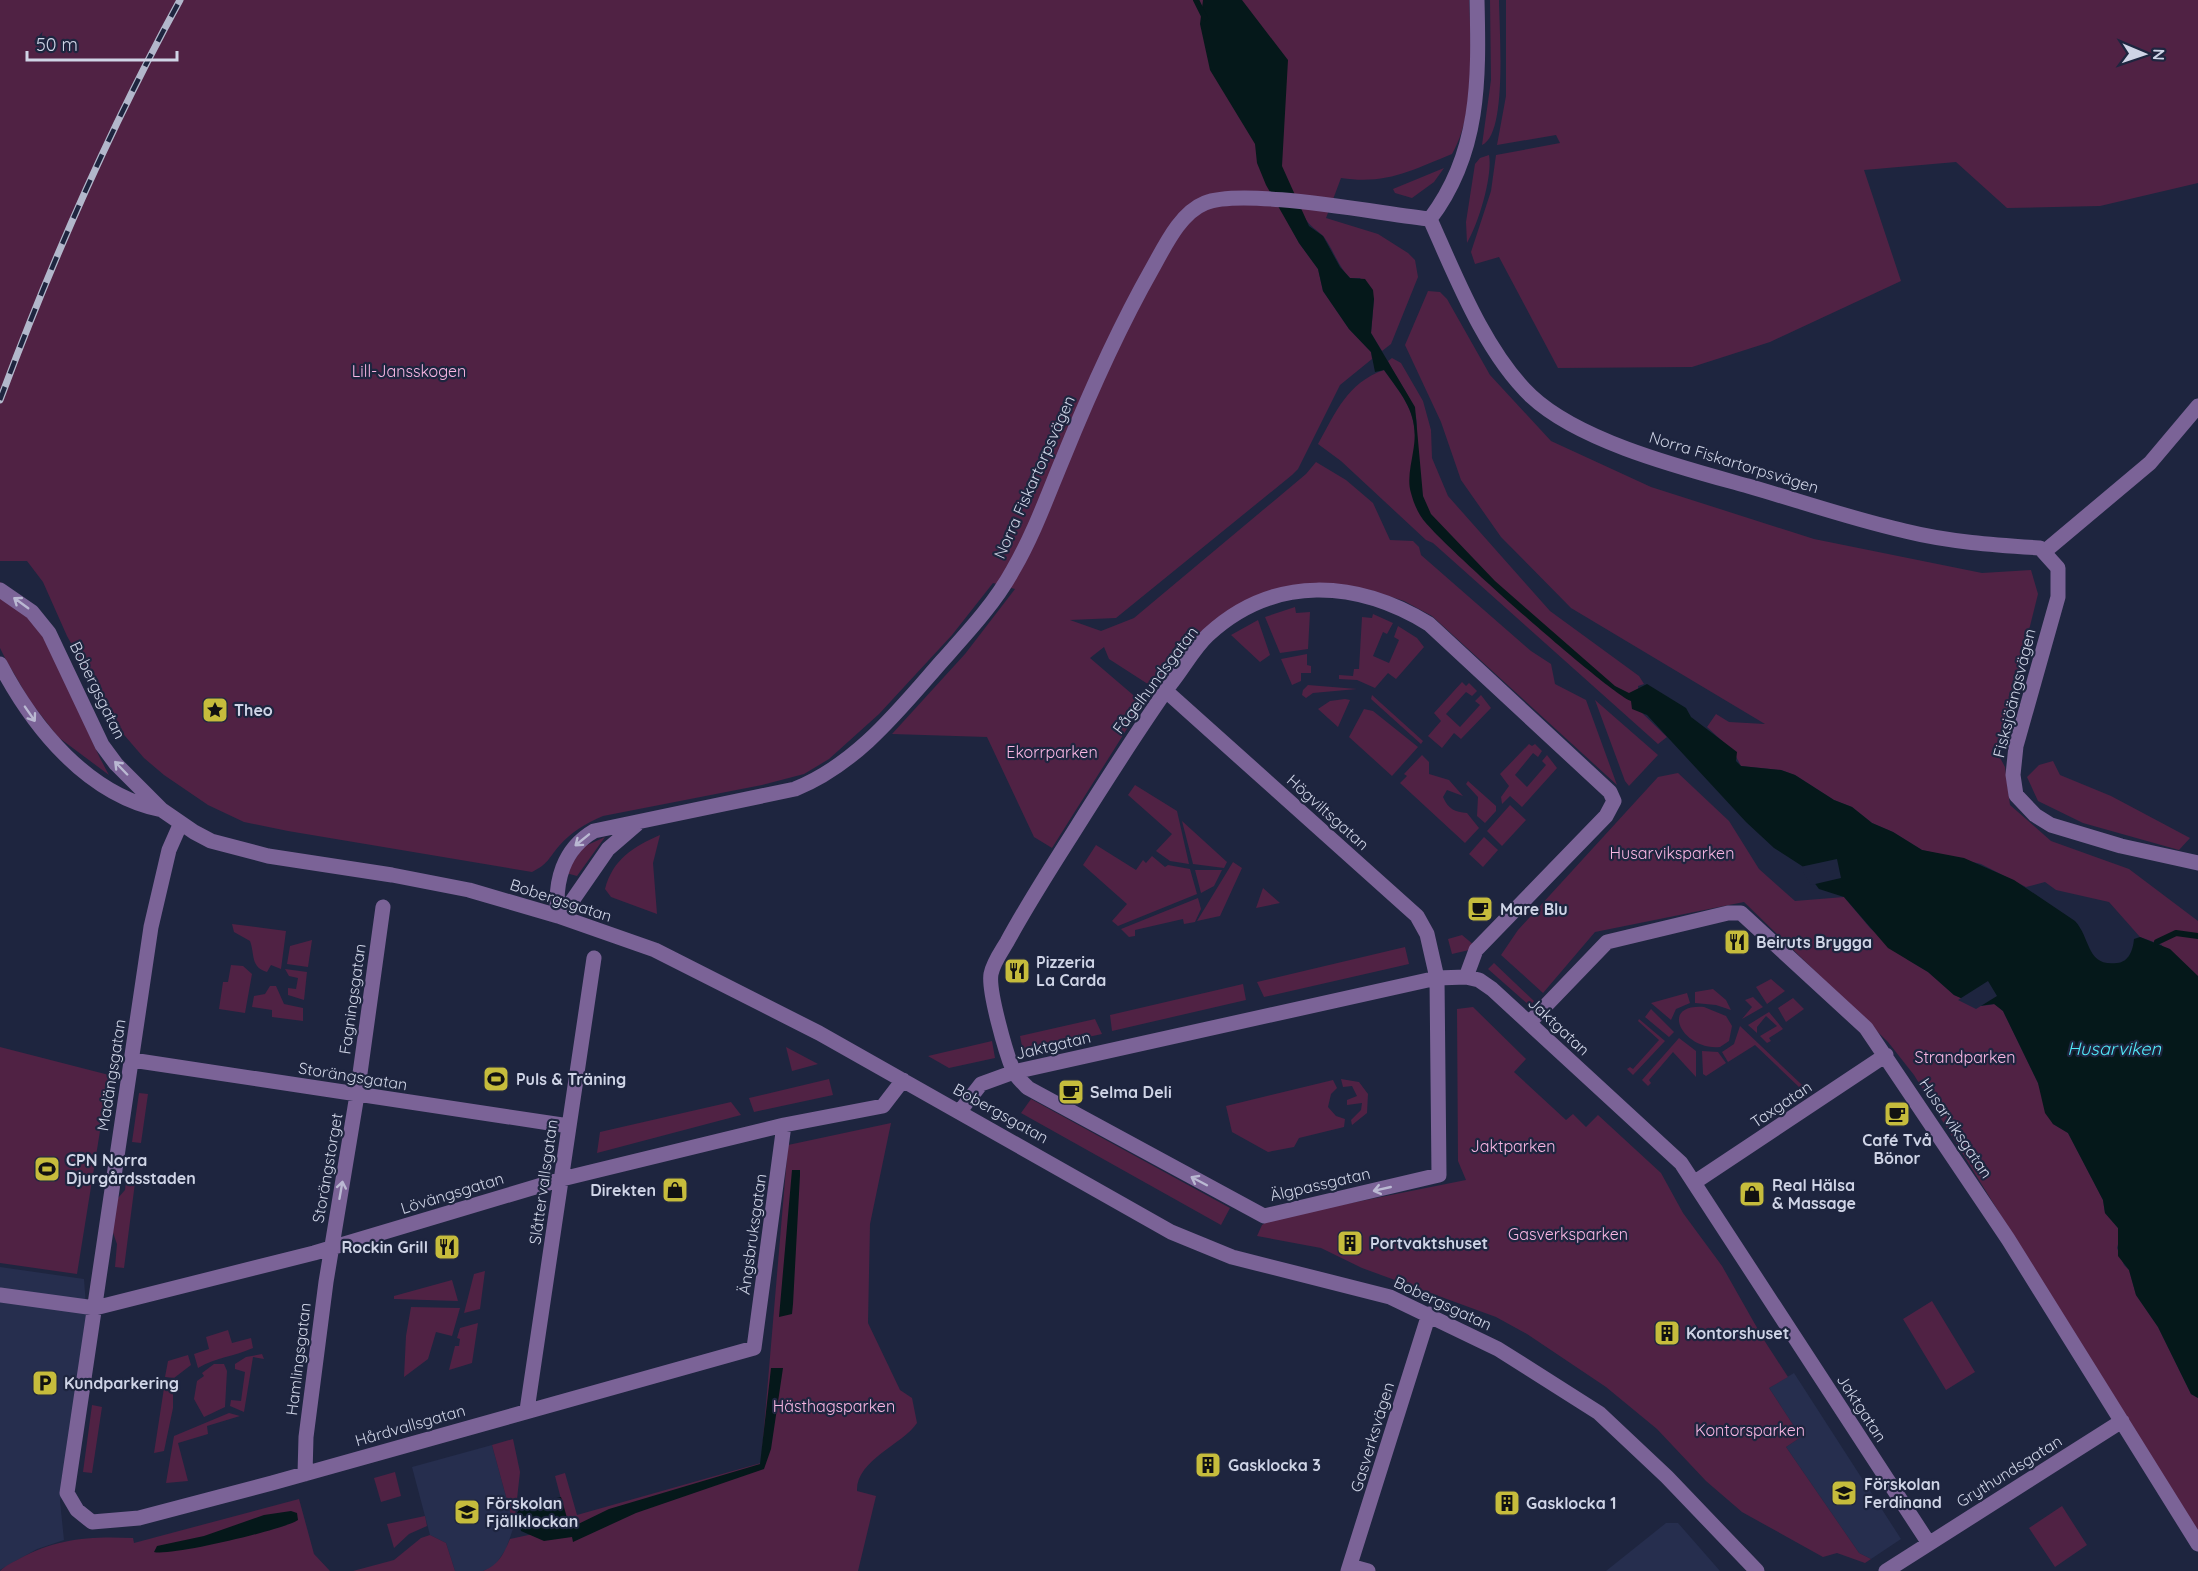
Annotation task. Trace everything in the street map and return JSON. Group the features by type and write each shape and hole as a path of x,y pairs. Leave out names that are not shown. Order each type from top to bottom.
{"street":[{"path":"1430,219 1446,197 1466,156 1479,75 1477,0"},
{"name":"Norra Fiskartorpsvägen","path":"558,916 556,896 569,853 579,840 594,831 776,794 810,783 852,755 886,725 958,643 1013,571 1122,322 1166,244 1186,216 1205,203 1229,198 1269,200 1430,219 1466,298 1502,360 1531,396 1564,421 1624,447 1703,474 1906,531 1988,545 2040,548 2044,552"},
{"path":"2044,552 2150,463 2198,406"},
{"name":"Fisksjöängsvägen","path":"2044,552 2058,568 2058,597 2016,746 2013,775 2016,795 2035,815 2051,825 2121,846 2198,863"},
{"name":"Bobergsgatan","path":"0,590 32,612 50,633 102,745 116,764 180,825 211,841 240,850 469,890 558,916 655,950 819,1033 1171,1232 1232,1257 1390,1297 1429,1314 1498,1349 1599,1413 1667,1477 1757,1571"},
{"name":"Fågelhundsgatan","path":"1014,1072 990,986 992,968 1018,921 1110,773 1166,691 1207,637 1231,617 1255,604 1282,594 1318,590 1371,596 1401,607 1429,624 1606,785 1614,801 1606,816 1476,950 1466,977"},
{"name":"Bobergsgatan","path":"0,664 29,715 56,745 104,785 141,805 162,810"},
{"name":"Högviltsgatan","path":"1166,691 1417,916 1427,934 1437,978"},
{"name":"Norra Fiskartorpsvägen","path":"558,916 573,901 608,849 637,824"},
{"name":"Madängsgatan","path":"77,1510 67,1493 151,927 170,850 180,825"},
{"name":"Fagningsgatan","path":"357,1095 383,907"},
{"name":"Husarviksgatan","path":"1529,1023 1607,942 1734,912 1741,913 1843,1005 1866,1028 1886,1055 2008,1239 2198,1544"},
{"name":"Slåttervallsgatan","path":"527,1410 594,958"},
{"name":"Jaktgatan","path":"960,1111 981,1084 1014,1072 1437,978 1466,977 1479,980 1492,989 1682,1164 1928,1542"},
{"name":"Älgpassgatan","path":"1014,1072 1033,1092 1264,1216 1439,1175 1437,978"},
{"name":"Taxgatan","path":"1695,1182 1886,1055"},
{"name":"Storängsgatan","path":"132,1060 569,1126"},
{"name":"Lövängsgatan","path":"0,1295 95,1308 331,1248 562,1179 784,1125 882,1106 903,1080"},
{"name":"Storängstorget","path":"331,1248 357,1095"},
{"name":"Ängsbruksgatan","path":"754,1348 784,1125"},
{"name":"Hamlingsgatan","path":"305,1474 306,1437 331,1248"},
{"name":"Gasverksvägen","path":"1349,1568 1429,1314"},
{"name":"Hårdvallsgatan","path":"77,1510 92,1522 140,1518 754,1348"},
{"name":"Grythundsgatan","path":"1886,1571 1928,1542 2122,1421"},
{"path":"1349,1568 1368,1571"}],"shaded area":[{"path":"0,1267 84,1279 87,1319 60,1501 64,1540 37,1549 0,1570"},
{"name":"Förskolan Ferdinand","path":"1794,1373 1901,1539 1871,1559 1859,1553 1786,1447 1801,1437 1769,1388"},
{"name":"Förskolan Fjällklockan","path":"492,1445 514,1526 506,1549 494,1567 483,1571 455,1571 446,1543 430,1535 412,1467"},
{"path":"1666,1523 1678,1523 1720,1571 1606,1571"}],"green space":[{"name":"Lill-Jansskogen","path":"0,0 1469,0 1471,58 1468,99 1460,137 1452,154 1386,178 1357,180 1341,178 1326,218 1378,234 1415,260 1418,277 1391,344 1382,351 1371,333 1374,299 1360,278 1350,278 1324,237 1304,216 1284,215 1299,243 1318,269 1323,291 1349,329 1371,352 1372,359 1340,385 1298,469 1292,475 1116,618 1070,620 1101,631 1134,618 1306,474 1316,462 1346,480 1373,503 1390,540 1413,541 1419,547 1421,555 1531,651 1551,664 1555,684 1586,700 1617,785 1432,616 1404,601 1370,590 1345,586 1227,613 1171,661 1154,688 1109,659 1104,647 1090,658 1139,700 1137,713 1052,848 1034,837 987,737 892,734 965,654 1015,589 993,583 952,635 879,714 829,759 804,774 762,785 603,816 574,832 545,864 532,872 244,822 208,805 164,775 144,758 119,729 67,636 43,582 27,561 0,561"},
{"path":"1490,0 1499,0 1499,102 1496,122 1490,137 1482,145 1491,80"},
{"path":"1506,0 2198,0 2198,183 2100,206 2007,208 1956,162 1864,170 1901,281 1770,342 1692,367 1558,368 1499,257 1475,264 1471,252 1491,191 1496,155 1560,143 1556,135 1497,145 1506,96"},
{"path":"1489,155 1489,175 1484,200 1467,243 1466,222 1475,164 1480,158"},
{"path":"1444,168 1434,182 1412,198 1395,193 1393,189"},
{"path":"1428,291 1440,292 1447,299 1490,375 1551,441 1651,487 1814,539 1982,573 2031,570 2038,594 1998,754 2005,767 2010,805 2051,841 2129,869 2198,921 2198,1167 2162,945 2140,937 2109,902 2056,890 2045,882 2026,887 1981,864 1922,850 1893,832 1872,823 1852,807 1834,800 1795,775 1781,770 1741,766 1733,751 1707,727 1716,714 1729,722 1765,724 1571,608 1501,537 1461,480 1441,422 1405,345"},
{"path":"1392,358 1401,363 1423,401 1431,430 1432,458 1448,496 1550,611 1639,676 1644,684 1638,686 1641,712 1667,737 1658,744 1433,543 1426,540 1341,461 1318,444 1337,410 1352,391 1371,376 1384,370 1409,409 1415,436 1416,416 1409,397 1388,361"},
{"path":"0,582 16,594 46,641 109,775 58,737 30,701 6,660 0,648"},
{"path":"1295,607 1296,613 1310,612 1308,649 1280,653 1265,617"},
{"path":"1373,614 1393,623 1387,634 1383,632 1373,656 1389,663 1399,640 1394,637 1398,626 1417,638 1424,647 1396,679 1388,673 1375,688 1357,680 1339,679 1339,675 1353,676 1354,669 1359,669 1362,617 1372,618"},
{"path":"1258,620 1270,655 1260,662 1231,635"},
{"path":"1307,654 1307,665 1311,666 1311,673 1301,673 1301,681 1292,685 1281,659"},
{"path":"1462,682 1466,686 1469,683 1477,691 1472,696 1466,692 1446,714 1460,727 1480,705 1475,701 1481,695 1491,708 1461,739 1454,733 1442,748 1428,736 1441,721 1434,713"},
{"path":"1308,685 1357,689 1313,693 1306,698 1302,695"},
{"path":"1372,695 1423,741 1421,744 1371,699"},
{"path":"1350,700 1338,727 1318,709 1330,701"},
{"path":"1595,700 1658,755 1629,786 1625,781"},
{"path":"1364,709 1373,711 1418,747 1392,776 1349,737"},
{"path":"1529,744 1532,746 1535,744 1542,751 1538,757 1533,753 1515,775 1527,787 1546,765 1542,761 1547,755 1557,768 1522,807 1510,796 1502,804 1501,797 1509,786 1500,774"},
{"path":"1422,755 1429,762 1429,774 1449,780 1463,796 1447,790 1443,797 1447,804 1455,811 1467,813 1479,828 1465,843 1400,783 1407,776 1404,774"},
{"path":"2053,761 2060,775 2111,796 2190,838 2179,850 2083,823 2038,801 2027,777 2039,765"},
{"name":"Strandparken","path":"1678,773 1729,821 1759,869 1795,901 1844,897 1870,928 1954,995 1982,1006 1995,1004 2003,1011 2038,1083 2053,1124 2068,1133 2103,1200 2105,1213 2118,1228 2120,1237 2117,1248 2124,1265 2129,1270 2136,1295 2158,1327 2191,1394 2198,1398 2198,1534 1914,1075 1888,1042 1744,902 1595,932 1543,993 1501,955 1518,930 1658,777"},
{"path":"1468,781 1496,806 1496,811 1485,823 1477,816 1478,797 1466,784"},
{"path":"1135,785 1177,811 1189,864 1170,861 1156,851 1172,834 1128,795"},
{"path":"1510,805 1526,820 1502,846 1487,831"},
{"path":"1182,821 1227,862 1224,868 1193,864"},
{"path":"660,835 653,863 657,914 611,897 605,889 613,870 625,855"},
{"path":"605,837 577,876 566,873 583,847"},
{"path":"1484,837 1498,850 1483,867 1469,854"},
{"path":"1096,845 1136,870 1143,860 1146,863 1152,856 1165,867 1168,865 1190,869 1197,894 1118,926 1112,921 1127,904 1083,865"},
{"path":"1233,862 1242,868 1220,916 1197,921"},
{"path":"1195,870 1222,870 1214,886 1201,893"},
{"path":"1263,888 1280,903 1256,908"},
{"path":"1198,898 1201,909 1195,922 1184,924 1183,919 1135,930 1135,936 1129,937 1121,929"},
{"path":"232,924 286,931 281,969 271,965 267,972 258,967 250,941 234,932"},
{"path":"1462,935 1474,945 1469,950 1452,954 1448,939"},
{"path":"312,940 308,967 287,964 290,946"},
{"path":"1405,947 1409,964 1264,997 1257,982"},
{"path":"1494,963 1534,1001 1530,1006 1488,969"},
{"path":"231,965 243,966 252,974 245,1013 219,1009 223,982 228,982"},
{"path":"285,969 307,972 304,1000 288,995 288,988 296,989 298,978 289,976"},
{"path":"1771,979 1785,991 1767,1004 1756,987"},
{"path":"1243,984 1246,1000 1112,1031 1110,1015"},
{"path":"270,986 276,986 284,1004 303,1008 303,1021 272,1017 272,1010 252,1007 254,996 265,994"},
{"path":"1713,989 1726,1000 1731,1010 1716,1005 1695,1003 1695,992"},
{"path":"1687,993 1690,1003 1676,1009 1671,1020 1651,1003"},
{"path":"1753,997 1763,1007 1742,1019 1752,1007 1745,1000"},
{"path":"1793,998 1804,1009 1786,1022 1778,1008"},
{"name":"Gasverksparken","path":"1473,1007 1526,1059 1514,1072 1566,1120 1573,1114 1586,1127 1598,1115 1661,1173 1683,1213 1722,1266 1788,1377 1769,1388 1801,1437 1786,1447 1859,1553 1871,1559 1865,1563 1837,1553 1823,1557 1742,1512 1706,1481 1657,1429 1606,1387 1527,1334 1496,1317 1362,1268 1321,1248 1257,1236 1262,1225 1271,1219 1466,1180 1458,1161 1457,1009"},
{"path":"1704,1007 1726,1016 1732,1026 1729,1041 1720,1047 1696,1042 1681,1027 1679,1019 1682,1013 1690,1008"},
{"path":"1651,1009 1674,1032 1669,1037 1645,1017"},
{"path":"1769,1012 1783,1029 1769,1038 1771,1041 1767,1043 1760,1036 1777,1026 1766,1016 1757,1027 1757,1033 1748,1025"},
{"path":"1095,1019 1102,1034 1023,1051 1020,1036"},
{"path":"1639,1019 1665,1041 1633,1075 1627,1069 1630,1067 1633,1069 1659,1040 1638,1021"},
{"path":"1740,1026 1802,1085 1799,1087 1755,1045 1728,1062 1722,1052 1734,1044"},
{"path":"1679,1038 1696,1051 1696,1077 1673,1052 1649,1080 1651,1083 1648,1086 1642,1080"},
{"path":"992,1041 995,1058 949,1068 928,1056"},
{"name":"CPN Norra Djurgårdsstaden","path":"0,1047 109,1075 77,1274 0,1263"},
{"path":"786,1047 818,1064 792,1071"},
{"path":"1702,1051 1718,1052 1726,1063 1706,1076 1703,1074"},
{"path":"829,1079 833,1095 754,1112 749,1098"},
{"path":"1341,1079 1359,1082 1368,1094 1367,1113 1352,1125 1351,1120 1361,1110 1362,1103 1347,1105 1347,1100 1357,1096 1352,1086 1343,1087"},
{"path":"1333,1080 1337,1088 1331,1094 1328,1107 1336,1116 1345,1119 1344,1127 1299,1138 1294,1147 1268,1152 1232,1132 1226,1106"},
{"path":"139,1093 148,1094 141,1143 132,1142"},
{"path":"1031,1099 1230,1208 1221,1225 1021,1113"},
{"path":"731,1102 741,1115 597,1153 600,1132"},
{"name":"Hästhagsparken","path":"891,1123 870,1224 868,1323 900,1390 912,1398 917,1423 872,1462 864,1470 859,1480 857,1491 876,1496 858,1571 483,1571 497,1562 510,1539 547,1531 566,1518 555,1476 565,1473 577,1515 761,1463 788,1145"},
{"path":"127,1174 136,1175 124,1268 115,1267 117,1244 111,1227 118,1198 125,1190"},
{"path":"485,1271 480,1309 464,1313 474,1274"},
{"path":"452,1280 458,1301 394,1299 394,1296"},
{"path":"1932,1301 1975,1372 1946,1390 1903,1319"},
{"path":"411,1307 460,1308 452,1336 436,1332 428,1359 404,1377 406,1336"},
{"path":"478,1323 472,1363 449,1370 455,1346 459,1346 460,1339 457,1338 460,1328"},
{"path":"228,1330 232,1343 251,1338 253,1348 198,1368 194,1354 209,1349 206,1337"},
{"path":"262,1354 264,1359 253,1357 244,1412 230,1406 231,1400 241,1401 245,1372 235,1369 235,1364 246,1357"},
{"path":"188,1355 191,1365 174,1378 165,1377 168,1361"},
{"path":"214,1364 224,1364 227,1371 225,1407 204,1417 194,1399 197,1381 204,1376 202,1373"},
{"path":"164,1388 173,1389 173,1408 164,1451 154,1453"},
{"path":"92,1405 102,1407 92,1473 83,1472"},
{"path":"229,1413 240,1416 207,1426 208,1434 178,1443 188,1481 166,1483 174,1436"},
{"path":"513,1439 520,1472 514,1526 492,1445"},
{"path":"395,1472 401,1496 381,1502 374,1478"},
{"path":"299,1499 314,1554 330,1571 0,1571 33,1552 61,1543 89,1538 118,1537 133,1538 134,1543"},
{"path":"2062,1506 2087,1545 2055,1567 2029,1528"},
{"path":"425,1516 427,1526 409,1534 394,1548 387,1524"},
{"path":"430,1535 446,1543 455,1571 353,1571 394,1560 421,1538"}],"water":[{"name":"Husarviken","path":"1203,0 1242,0 1288,60 1282,166 1309,226 1323,236 1340,267 1350,278 1365,279 1373,290 1371,333 1415,407 1423,496 1431,514 1495,581 1615,686 1629,693 1647,684 1686,708 1691,717 1737,752 1736,761 1741,766 1781,770 1795,775 1834,800 1852,807 1872,823 1893,832 1922,850 1964,858 2014,880 2075,921 2090,950 2100,961 2117,963 2125,960 2131,951 2134,939 2140,937 2170,949 2198,976 2198,1398 2191,1394 2158,1327 2136,1295 2129,1270 2118,1256 2118,1228 2105,1213 2103,1200 2068,1133 2053,1124 2045,1113 2038,1083 2003,1011 1994,1004 1978,1006 1954,995 1928,972 1888,948 1844,897 1819,889 1802,866 1774,848 1746,822 1647,715 1632,709 1631,701 1592,673 1524,616 1422,518 1415,506 1409,483 1415,439 1409,408 1384,370 1375,372 1371,352 1349,329 1323,291 1318,269 1299,243 1266,185 1257,163 1255,144 1210,70 1200,24"},
{"path":"792,1170 800,1170 793,1304 792,1314 779,1317"},
{"path":"771,1368 783,1368 771,1449 764,1469 636,1513 573,1542 572,1537 544,1541 521,1531 517,1513 521,1506 561,1497 570,1528 609,1509 760,1464"},
{"path":"291,1511 297,1513 298,1520 273,1530 203,1546 154,1552 157,1546 204,1536 264,1515"}],"pier":[{"path":"1837,859 1841,878 1811,885 1800,867"},
{"path":"1988,981 1997,996 1976,1009 1958,1000"}],"waterway":[{"path":"1196,0 1205,18"},
{"path":"2157,942 2176,933 2198,936"}],"railway":[{"path":"0,400 83,197 154,48 180,0"}],"place":[{"name":"Theo","path":"215,710"},
{"name":"Mare Blu","path":"1480,909"},
{"name":"Beiruts Brygga","path":"1737,942"},
{"name":"Pizzeria La Carda","path":"1017,971"},
{"name":"Puls & Träning","path":"496,1079"},
{"name":"Selma Deli","path":"1071,1092"},
{"name":"Café Två Bönor","path":"1897,1114"},
{"name":"CPN Norra Djurgårdsstaden","path":"47,1169"},
{"name":"Direkten","path":"675,1190"},
{"name":"Real Hälsa & Massage","path":"1752,1194"},
{"name":"Portvaktshuset","path":"1350,1243"},
{"name":"Rockin Grill","path":"447,1247"},
{"name":"Kontorshuset","path":"1667,1333"},
{"name":"Kundparkering","path":"45,1383"},
{"name":"Gasklocka 3","path":"1208,1465"},
{"name":"Förskolan Ferdinand","path":"1844,1493"},
{"name":"Gasklocka 1","path":"1507,1503"},
{"name":"Förskolan Fjällklockan","path":"467,1512"}],"park label":[{"name":"Ekorrparken","path":"1052,752"},
{"name":"Husarviksparken","path":"1672,853"},
{"name":"Jaktparken","path":"1513,1146"},
{"name":"Kontorsparken","path":"1750,1430"}]}
